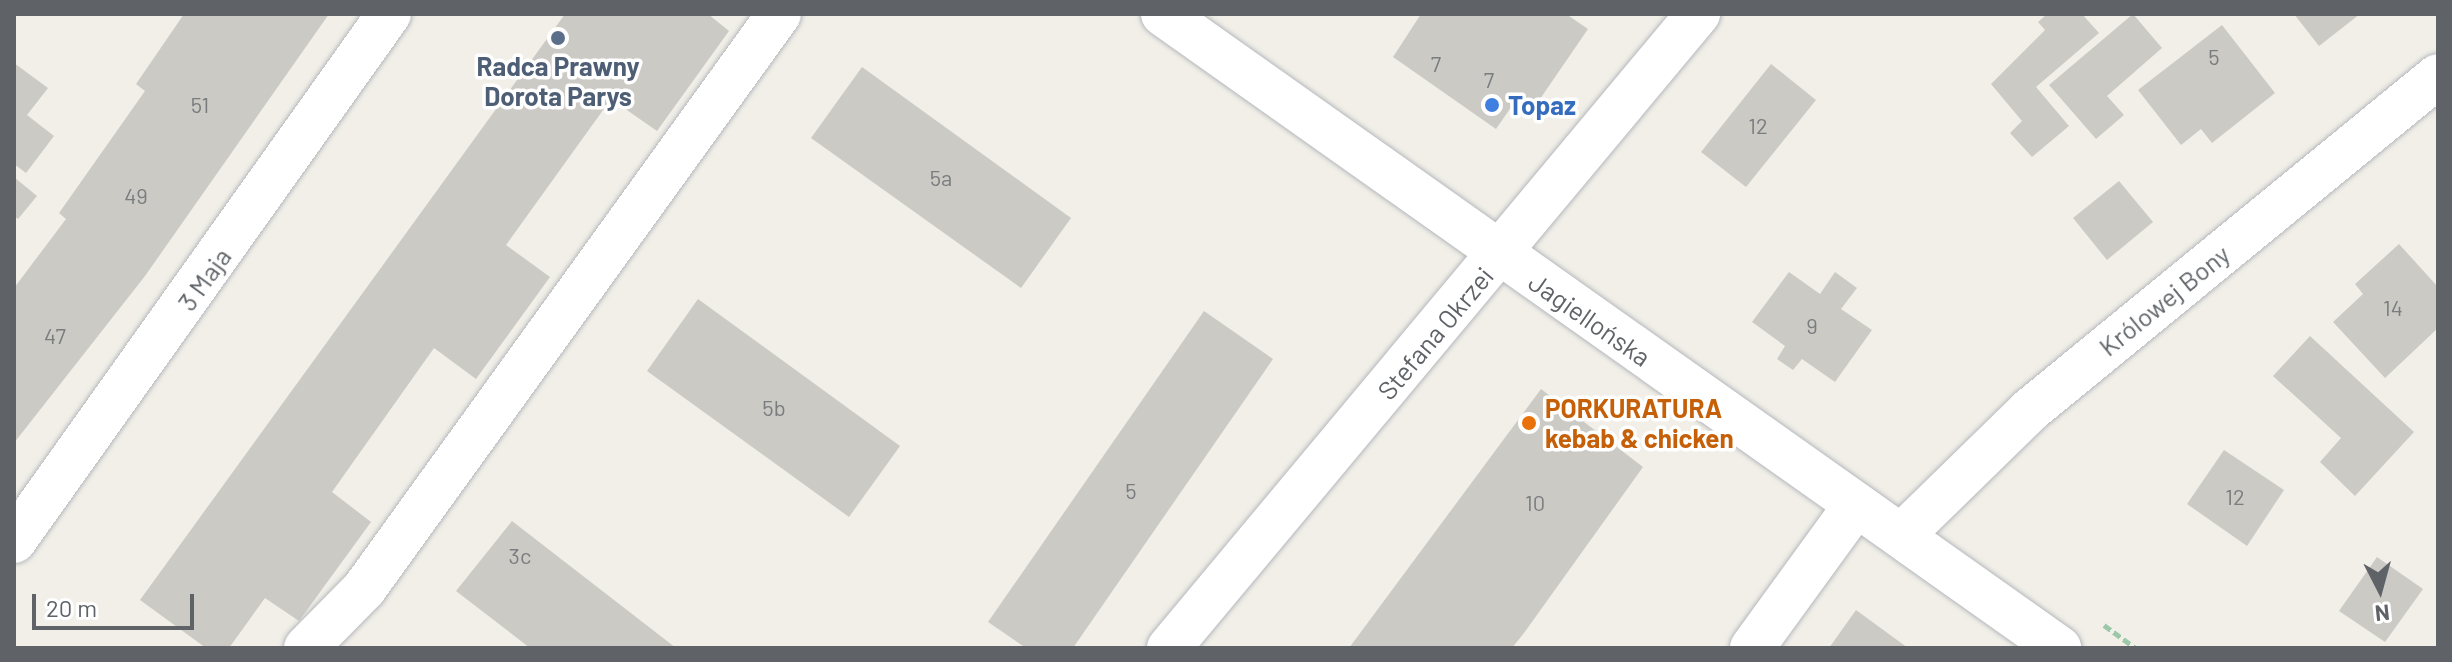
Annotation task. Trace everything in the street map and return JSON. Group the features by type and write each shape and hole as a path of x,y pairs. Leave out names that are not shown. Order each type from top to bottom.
{"street":[{"name":"3 Maja","path":"14,541 389,14"},
{"path":"306,648 370,582 779,14"},
{"name":"Jagiellońska","path":"1163,14 1500,257 2059,648"},
{"name":"Stefana Okrzei","path":"1169,648 1500,257 1698,14"},
{"name":"Królowej Bony","path":"1901,536 2030,410 2438,76"},
{"path":"1752,648 1856,505"}],"building":[{"path":"184,14 329,14 145,276 14,443 14,288 66,219 59,213 145,91 136,84"},
{"path":"565,14 708,14 729,31 657,131 611,99 506,245 550,277 476,379 434,348 332,492 371,522 299,621 265,598 229,648 206,648 140,600"},
{"path":"1421,14 1566,14 1588,29 1529,115 1514,103 1496,129 1393,57"},
{"path":"2047,14 2082,14 2099,33 2036,87 2069,126 2032,157 2010,133 2022,121 1991,84 2045,30 2038,22"},
{"path":"2133,14 2162,48 2107,96 2124,115 2096,139 2049,85"},
{"path":"2294,14 2360,14 2319,46"},
{"path":"2222,25 2275,93 2212,143 2201,129 2181,145 2138,90"},
{"path":"14,63 48,88 27,115 54,136 26,173 14,164"},
{"path":"1771,64 1816,100 1746,187 1701,152"},
{"path":"862,67 1071,218 1021,288 811,138"},
{"path":"14,177 37,196 18,219 14,216"},
{"path":"2119,181 2153,222 2107,260 2073,218"},
{"path":"2399,244 2438,287 2438,328 2385,378 2333,322 2363,294 2355,284"},
{"path":"1789,272 1820,294 1835,272 1857,288 1841,309 1872,330 1835,382 1802,359 1793,370 1777,359 1785,346 1752,322"},
{"path":"698,299 900,446 849,517 647,371"},
{"path":"1204,311 1273,359 1073,648 1026,648 988,622"},
{"path":"2310,336 2414,432 2355,496 2320,462 2341,438 2273,376"},
{"path":"1541,389 1643,467 1524,633 1512,648 1349,648"},
{"path":"2224,450 2284,490 2247,546 2187,504"},
{"path":"512,521 676,648 530,648 456,591"},
{"path":"2377,557 2423,589 2385,642 2339,611"},
{"path":"1856,610 1908,648 1829,648"}],"place":[{"name":"Radca Prawny Dorota Parys","path":"558,38"},
{"name":"Topaz","path":"1492,105"},
{"name":"PORKURATURA kebab & chicken","path":"1529,423"}]}
